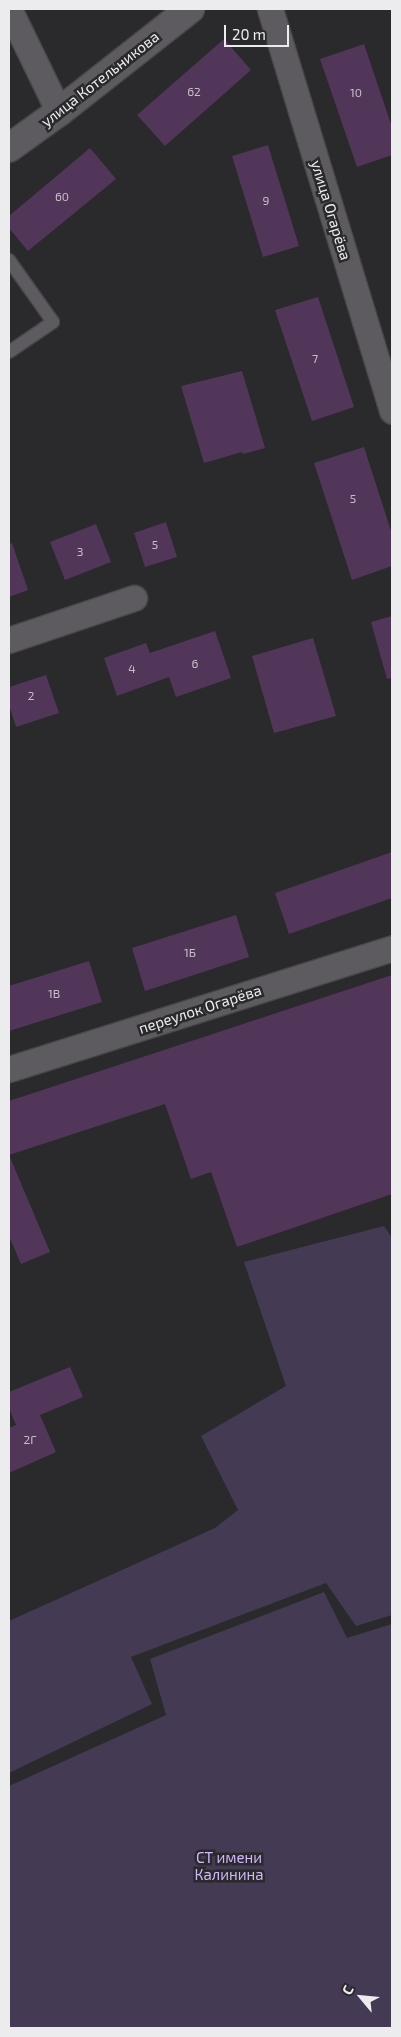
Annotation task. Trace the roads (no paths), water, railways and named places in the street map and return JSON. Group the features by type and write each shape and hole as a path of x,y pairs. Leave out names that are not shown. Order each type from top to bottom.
{"street":[{"path":"10,9 59,112"},
{"name":"улица Котельникова","path":"9,148 59,112 190,9"},
{"name":"улица Огарёва","path":"270,9 387,377 392,411"},
{"path":"9,640 134,598"},
{"name":"переулок Огарёва","path":"9,1069 392,948"}],"lane":[{"path":"9,260 53,322 9,352"}],"park label":[{"name":"СТ имени Калинина","path":"229,1866"}]}
